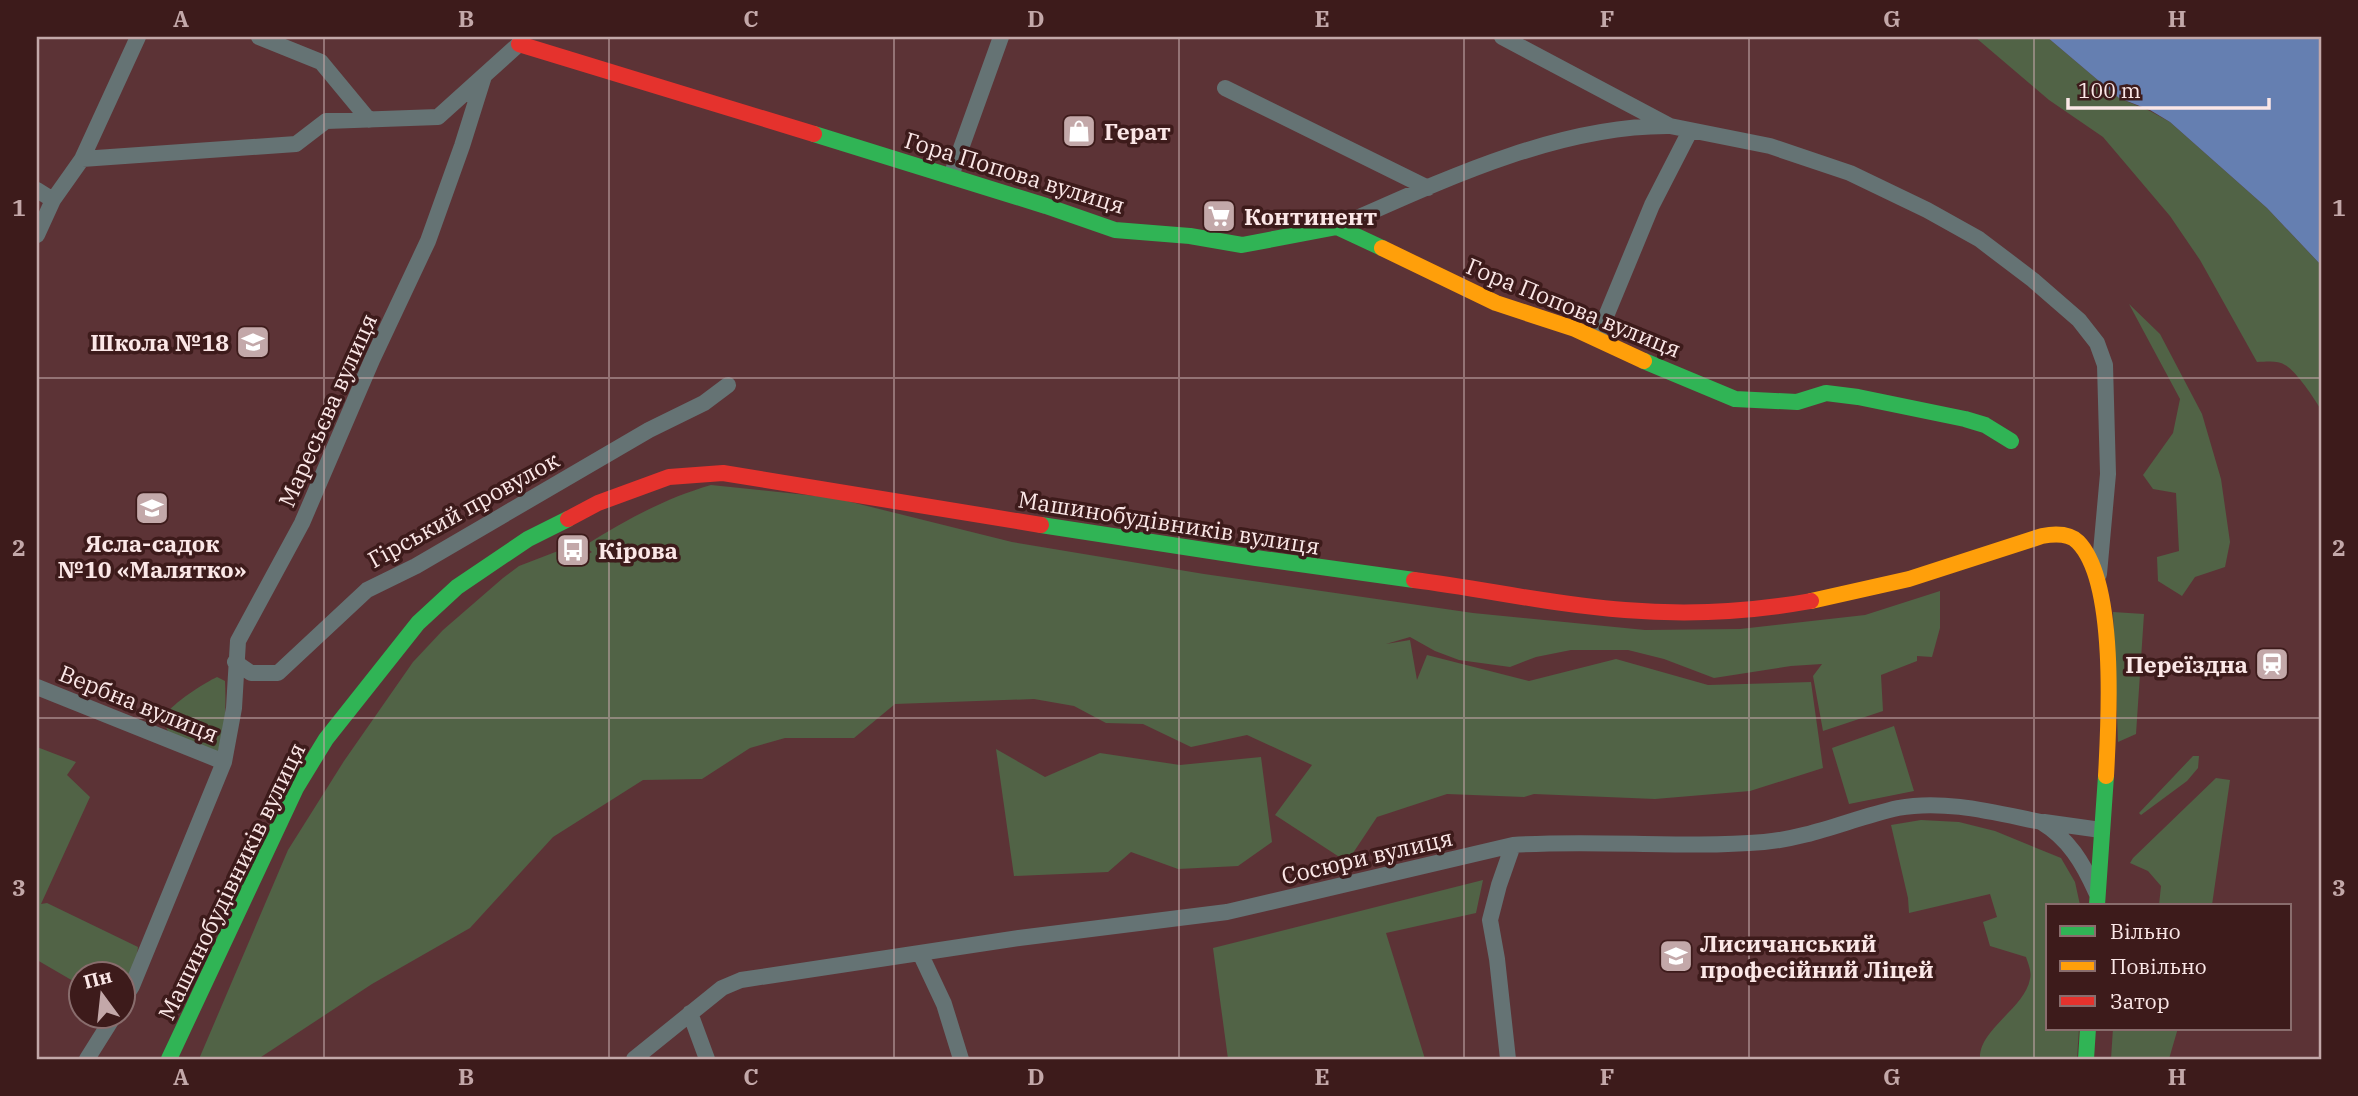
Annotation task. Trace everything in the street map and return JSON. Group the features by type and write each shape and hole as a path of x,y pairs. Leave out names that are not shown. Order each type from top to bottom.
{"main road":[{"name":"Гора Попова вулиця","path":"520,41 1115,230 1190,236 1242,245 1338,227 1496,303 1597,338 1634,357 1735,400 1797,402 1826,393 1858,397 1965,419 1985,425 2011,441"},
{"name":"Машинобудівників вулиця","path":"169,1059 296,788 326,739 418,623 457,587 528,539 598,503 669,477 723,473 1256,560 1603,608 1688,613 1788,605 1863,591 2050,534 2068,535 2082,545 2092,560 2099,580 2107,657 2108,715 2097,901"},
{"path":"2086,1059 2088,1030"}],"street":[{"path":"37,235 53,200 82,159 138,37"},
{"path":"259,37 321,62 369,120"},
{"path":"951,176 1001,37"},
{"path":"1502,37 1670,126 1770,146 1850,173 1927,210 1979,239 2034,280 2079,320 2097,343 2105,365 2108,474 2099,580"},
{"path":"82,159 296,144 326,121 438,117 520,41"},
{"name":"Маресьєва вулиця","path":"136,976 224,762 234,708 237,641 302,523 372,360 428,241 484,76"},
{"path":"1225,88 1428,188"},
{"path":"1338,227 1428,188 1566,138 1626,128 1670,126"},
{"path":"1597,338 1652,205 1690,131"},
{"path":"37,190 53,200"},
{"name":"Гірський провулок","path":"235,662 251,673 278,673 367,590 416,566 649,429 704,403 728,385"},
{"name":"Вербна вулиця","path":"37,687 224,762"},
{"name":"Сосюри вулиця","path":"634,1059 722,988 741,979 1019,938 1227,912 1513,845 1550,842 1717,846 1768,842 1899,808 1926,805 1954,807 2041,822 2052,829 2071,846 2084,867 2097,901"},
{"path":"2041,822 2101,830"},
{"path":"1508,1059 1502,994 1490,920 1513,845"},
{"path":"920,953 944,1004 961,1059"},
{"path":"690,1013 707,1059"},
{"path":"87,1059 105,1030"}],"green space":[{"path":"1975,37 2047,37 2119,98 2170,122 2267,208 2321,265 2321,410 2289,368 2279,362 2257,362 2200,260 2170,216 2103,137 2049,100"},
{"path":"2129,304 2160,334 2202,414 2221,479 2230,542 2225,567 2195,577 2182,596 2158,581 2157,557 2179,551 2176,493 2153,489 2143,475 2173,433 2180,399"},
{"path":"711,485 835,498 1012,542 1204,574 1473,613 1645,630 1740,629 1865,615 1940,591 1940,628 1932,657 1917,656 1917,661 1881,675 1883,711 1823,731 1813,676 1822,664 1714,678 1664,659 1628,650 1571,650 1536,657 1510,667 1459,660 1410,637 1386,644 1410,640 1417,680 1427,655 1529,681 1616,659 1708,685 1811,682 1823,768 1750,791 1655,799 1447,794 1377,817 1347,862 1275,815 1312,765 1247,735 1191,747 1143,724 1106,723 1074,706 1034,699 895,704 854,738 785,738 750,748 702,779 643,780 553,837 470,928 372,984 258,1059 199,1059 288,850 344,761 413,662 443,630 519,566 558,551 567,566 592,552 584,546 615,527 661,504"},
{"path":"2113,612 2144,614 2136,734 2118,742"},
{"path":"217,677 225,681 225,699 224,727 217,753 171,736 165,720 169,710 175,705"},
{"path":"1894,726 1914,791 1849,804 1832,748"},
{"path":"37,747 76,762 67,775 90,797 41,904 47,903 138,947 136,962 66,960 66,977 37,960"},
{"path":"996,749 1045,777 1100,753 1180,765 1261,757 1272,842 1238,866 1178,869 1131,852 1108,872 1014,876"},
{"path":"2193,756 2199,756 2198,768 2187,781 2141,815 2139,813"},
{"path":"2216,778 2230,780 2212,904 2159,904 2161,886 2148,871 2130,863"},
{"path":"1921,820 1959,822 1995,831 2061,858 2075,882 2080,904 2046,904 2046,1030 2079,1030 2077,1059 1980,1059 1986,1038 2026,990 2030,968 2026,957 1990,946 1983,922 1997,917 1990,894 1909,913 1891,825"},
{"path":"1483,880 1476,913 1386,933 1425,1059 1228,1059 1213,948"},
{"path":"2113,1030 2177,1030 2169,1059 2111,1059"}],"water":[{"path":"2047,37 2321,37 2321,265 2267,208 2170,122 2150,110 2119,98"}],"traffic: fast":[{"path":"814,134 1115,230 1190,236 1242,245 1337,227 1382,248"},
{"path":"1644,361 1735,399 1797,402 1826,393 1858,397 1965,419 1985,425 2011,441"},
{"path":"169,1059 296,788 326,739 418,623 457,587 528,539 568,519"},
{"path":"1041,525 1414,580"},
{"path":"2097,904 2106,776"},
{"path":"2086,1059 2088,1030"}],"traffic: slow":[{"path":"1382,248 1496,303 1575,329 1644,361"},
{"path":"1811,601 1909,579 2042,536 2061,535 2074,539 2091,561 2105,619 2109,689 2106,776"}],"traffic: jam":[{"path":"519,44 814,134"},
{"path":"568,519 598,503 669,477 723,473 1041,525"},
{"path":"1414,580 1598,608 1648,612 1742,610 1811,601"}],"place":[{"name":"Герат","path":"1079,131"},
{"name":"Континент","path":"1219,216"},
{"name":"Школа №18","path":"253,342"},
{"name":"Ясла-садок №10 «Малятко»","path":"152,508"},
{"name":"Кірова","path":"573,550"},
{"name":"Переїздна","path":"2272,664"},
{"name":"Лисичанський професійний Ліцей","path":"1676,956"}]}
